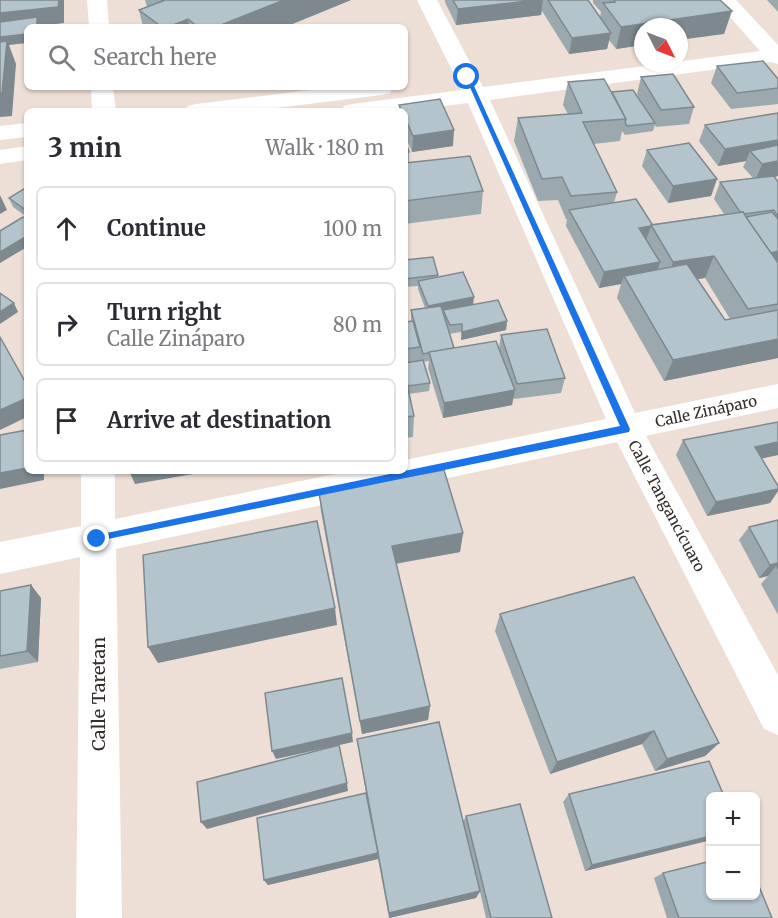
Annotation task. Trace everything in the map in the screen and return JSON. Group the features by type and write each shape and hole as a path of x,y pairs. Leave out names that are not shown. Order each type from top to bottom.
{"street":[{"path":"97,0 99,24"},
{"name":"Calle Tangancícuaro","path":"427,0 472,86 626,429 778,715"},
{"path":"725,0 774,49"},
{"path":"408,85 472,86 774,49"},
{"path":"688,50 774,49"},
{"path":"366,108 634,57"},
{"path":"102,90 104,108"},
{"path":"220,108 363,90"},
{"path":"0,132 24,130"},
{"path":"0,157 24,153"},
{"name":"Calle Zináparo","path":"0,558 778,396"},
{"name":"Calle Taretan","path":"98,474 99,918"}],"building":[{"path":"0,0 59,0 58,7 0,13"},
{"path":"161,0 284,0 224,24 194,24 188,19 176,24 158,24 139,10 163,1"},
{"path":"453,0 536,0 458,9"},
{"path":"548,0 588,0 611,33 572,38"},
{"path":"614,0 720,0 732,11 683,18 634,18 634,25 621,27 603,3 615,2"},
{"path":"37,17 37,24 24,24 24,34 0,37 0,22"},
{"path":"7,41 2,93 0,93 0,42"},
{"path":"763,61 778,79 778,88 737,93 717,66"},
{"path":"673,74 694,107 661,110 641,77"},
{"path":"604,79 626,119 583,122 617,192 571,196 562,177 542,179 518,118 582,113 568,82"},
{"path":"633,90 655,123 627,126 626,119 612,92"},
{"path":"440,99 454,130 413,136 408,125 408,108 400,108 399,105"},
{"path":"778,113 778,140 725,149 705,125"},
{"path":"689,143 717,179 673,186 647,150"},
{"path":"778,145 778,161 762,164 750,151"},
{"path":"470,156 483,191 408,201 408,163"},
{"path":"774,176 778,182 778,217 774,210 744,214 740,212 720,182"},
{"path":"24,189 24,209 9,198"},
{"path":"636,199 652,224 639,228 660,262 604,272 569,210"},
{"path":"743,212 778,263 778,304 748,309 714,256 673,262 651,225"},
{"path":"772,212 778,219 778,251 771,253 746,217"},
{"path":"24,218 24,238 0,252 0,231"},
{"path":"433,257 438,275 408,279 408,260"},
{"path":"687,264 725,320 778,310 778,339 673,360 624,276"},
{"path":"463,272 474,297 428,306 418,281"},
{"path":"0,293 14,303 0,312"},
{"path":"498,300 507,321 462,332 462,324 450,325 443,310"},
{"path":"441,306 454,348 423,354 411,310"},
{"path":"413,321 420,347 408,349 408,322"},
{"path":"547,329 565,378 517,384 501,335"},
{"path":"0,337 24,380 24,399 0,410"},
{"path":"496,341 515,390 444,403 429,352"},
{"path":"423,360 430,383 408,386 408,362"},
{"path":"408,389 414,416 408,417"},
{"path":"778,422 778,442 755,447 778,489 716,502 683,440"},
{"path":"24,431 24,469 0,473 0,435"},
{"path":"444,470 463,533 392,546 430,706 360,721 319,493"},
{"path":"778,520 778,563 770,565 749,527"},
{"path":"317,521 335,608 148,647 143,555"},
{"path":"634,577 719,743 667,759 654,731 557,762 500,614"},
{"path":"31,585 27,651 0,656 0,591"},
{"path":"342,678 352,733 272,751 265,693"},
{"path":"439,722 480,891 389,913 357,739"},
{"path":"339,745 347,783 201,822 197,782"},
{"path":"709,761 722,792 706,792 706,837 592,865 569,794"},
{"path":"366,793 378,853 264,880 257,818"},
{"path":"520,804 552,918 491,918 466,816"},
{"path":"706,862 706,900 760,900 760,889 772,918 679,918 663,873"}],"route":[{"path":"97,539 626,429 467,77"}]}
